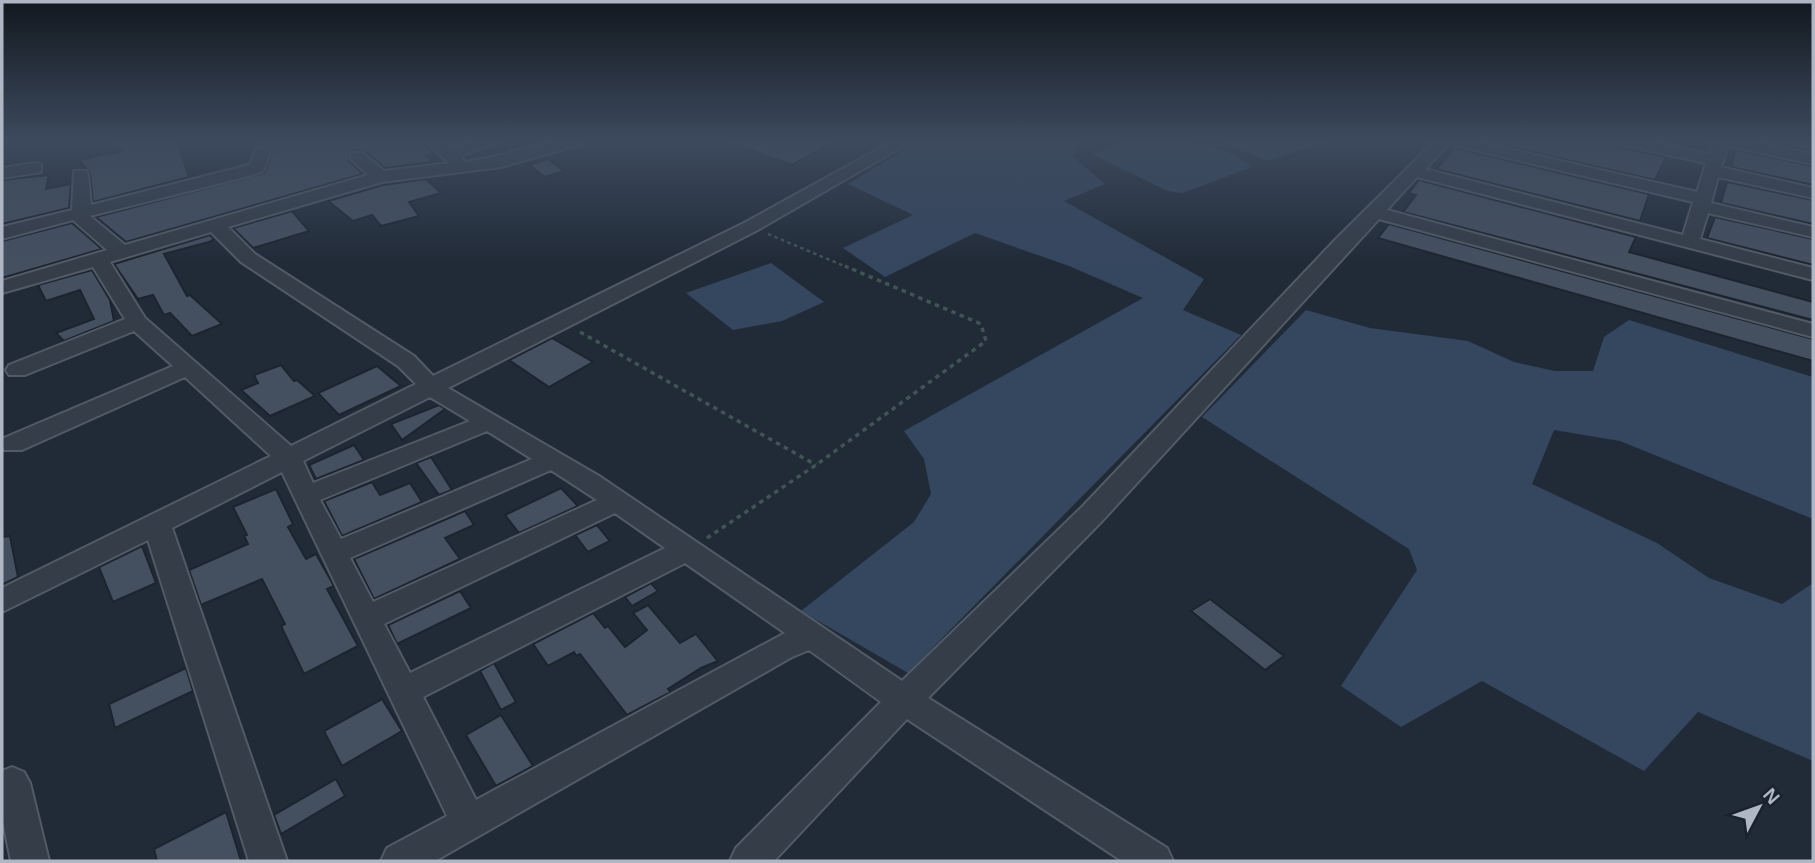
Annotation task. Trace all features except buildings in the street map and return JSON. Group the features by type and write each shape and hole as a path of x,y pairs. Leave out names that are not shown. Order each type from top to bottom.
{"street":[{"path":"78,215 82,208 80,181"},
{"path":"2,233 211,181"},
{"path":"2,288 365,181"},
{"path":"2,601 563,322 750,227 832,181"},
{"path":"749,861 904,701 1093,513 1343,243 1406,181"},
{"path":"1452,181 1813,274"},
{"path":"1617,181 1813,232"},
{"path":"1690,242 1707,181"},
{"path":"1771,181 1813,193"},
{"path":"1375,212 1813,331"},
{"path":"78,215 111,256 137,322 289,458 305,496 468,821"},
{"path":"215,225 248,258 407,361 432,388 617,501 904,701 1154,861"},
{"path":"17,370 137,322"},
{"path":"13,444 190,367"},
{"path":"305,496 489,422"},
{"path":"334,553 552,460"},
{"path":"366,619 617,501"},
{"path":"157,524 268,861"},
{"path":"403,692 655,564 688,550"},
{"path":"400,861 781,648 812,636"},
{"path":"12,783 30,861"}],"path":[{"path":"688,550 816,465 986,341 981,324 750,227"},
{"path":"563,322 816,465"}],"water":[{"path":"853,181 1102,181 1105,184 1064,201 1204,279 1183,310 1241,335 908,673 801,611 914,522 931,494 924,459 904,431 1143,298 1069,266 975,233 885,277 843,248 913,215 848,184"},
{"path":"1147,181 1214,181 1182,193 1167,191"},
{"path":"771,263 824,302 782,321 733,330 686,293"},
{"path":"1306,310 1370,328 1468,341 1514,362 1555,371 1593,371 1604,337 1629,320 1813,377 1813,519 1620,441 1554,430 1532,484 1657,543 1709,578 1782,604 1813,583 1813,761 1698,712 1644,771 1482,681 1401,727 1341,686 1417,570 1409,549 1202,417"}]}
